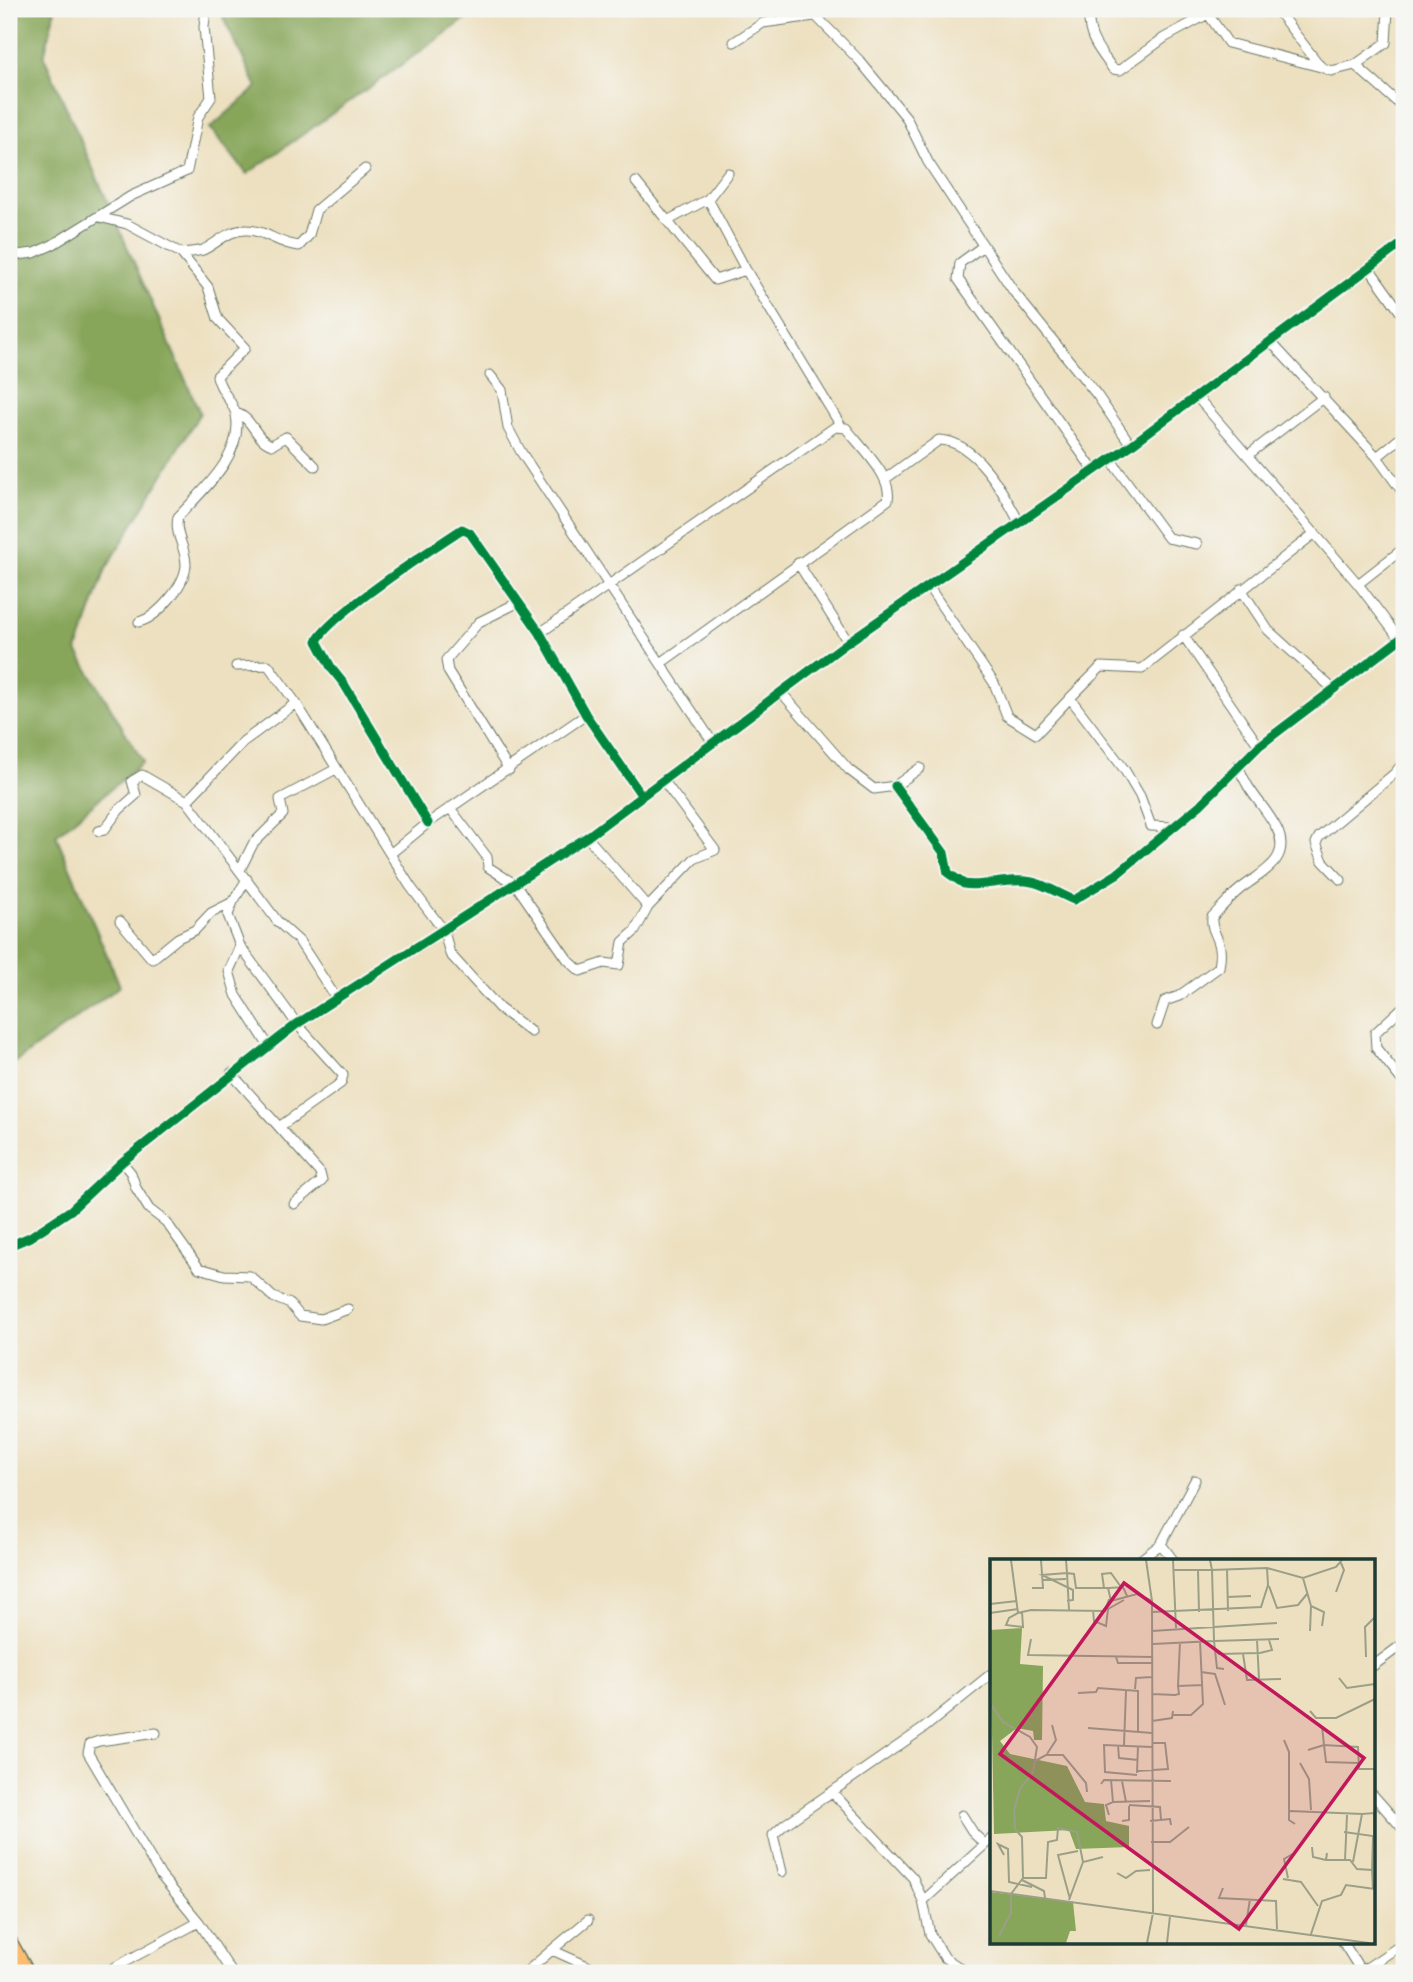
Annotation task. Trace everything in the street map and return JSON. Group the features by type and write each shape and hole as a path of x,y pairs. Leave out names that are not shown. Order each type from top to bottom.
{"main road":[{"path":"9,1941 27,1973"}],"street":[{"path":"9,256 34,253 131,196 187,171 198,117 211,98 204,27 206,9"},
{"path":"1089,9 1088,27 1095,45 1113,69 1120,70 1164,38 1213,11"},
{"path":"1198,9 1213,11"},
{"path":"1276,9 1321,68"},
{"path":"1213,11 1228,43 1331,71 1355,65 1385,43 1388,9"},
{"path":"734,42 763,23 811,12 859,60 906,117 928,163 1014,292 1097,395 1131,445"},
{"path":"1355,65 1404,108"},
{"path":"181,253 203,250 219,238 245,229 260,232 281,245 299,246 309,235 316,210 365,169"},
{"path":"670,220 708,199 728,173"},
{"path":"636,182 670,220 715,280 746,270"},
{"path":"661,663 888,500 890,491 885,479 841,426 746,270 708,199"},
{"path":"99,217 138,229 181,253 208,287 218,319 244,344 244,351 217,376 220,390 236,413 235,441 228,457 178,517 175,529 186,562 185,577 159,613 139,622"},
{"path":"9,1246 30,1237 71,1210 122,1162 297,1024 587,837 848,642 1131,445 1404,242"},
{"path":"983,246 960,263 958,279 1094,471"},
{"path":"1369,268 1404,317"},
{"path":"1270,341 1377,457 1404,494"},
{"path":"490,374 502,390 508,428 521,452 713,743"},
{"path":"895,786 944,853 948,873 970,886 990,881 1034,882 1074,900 1117,874 1173,827 1259,746 1332,688 1402,642 1358,584 1197,397"},
{"path":"1248,455 1324,397"},
{"path":"236,413 244,415 264,443 272,445 286,437 315,466"},
{"path":"540,634 841,426"},
{"path":"1377,457 1404,435"},
{"path":"885,479 939,440 950,440 975,458 1008,501 1019,522"},
{"path":"1110,459 1168,538 1197,544"},
{"path":"428,823 317,641 322,632 359,602 462,529 470,533 540,634 586,715 642,796"},
{"path":"928,586 994,683 1007,716 1036,734 1101,667 1142,669 1315,533"},
{"path":"1358,584 1404,548"},
{"path":"798,564 848,642"},
{"path":"1241,589 1268,630 1332,688"},
{"path":"509,770 448,671 446,660 479,622 517,603"},
{"path":"1183,635 1259,746"},
{"path":"236,666 268,665 296,703 390,854 444,931 450,954 499,1007 531,1032"},
{"path":"781,692 849,770 874,789 895,786 920,768"},
{"path":"1070,698 1124,769 1140,796 1151,826 1173,827"},
{"path":"187,801 244,741 296,703"},
{"path":"390,854 428,823 586,715"},
{"path":"1341,880 1323,861 1317,843 1319,837 1394,775 1404,762"},
{"path":"1157,1025 1165,1001 1179,996 1219,967 1222,950 1211,925 1212,917 1248,883 1268,872 1279,851 1277,830 1246,787 1238,765"},
{"path":"241,868 253,844 283,814 280,799 335,769"},
{"path":"99,831 104,830 119,810 136,795 132,781 142,775 187,801 241,868 278,922 299,941 336,998"},
{"path":"450,808 487,857 488,867 516,885 568,960 580,971 604,963 619,965 623,943 635,931 648,907 694,859 715,850 663,780"},
{"path":"1404,785 1404,796"},
{"path":"587,837 648,907"},
{"path":"247,878 228,915 240,946 297,1024 343,1076 341,1083 279,1127"},
{"path":"120,921 152,959 178,938 205,923 211,913 233,902"},
{"path":"240,946 229,971 236,995 268,1045"},
{"path":"1404,1006 1375,1033 1376,1048 1404,1083"},
{"path":"232,1073 320,1173 321,1181 294,1204"},
{"path":"122,1162 131,1173 136,1188 149,1209 166,1222 198,1268 224,1275 250,1276 273,1297 290,1304 300,1316 321,1319 348,1310"},
{"path":"1141,1559 1161,1544 1195,1480"},
{"path":"1161,1544 1172,1559"},
{"path":"1374,1665 1404,1643"},
{"path":"782,1872 773,1835 857,1771 924,1728 990,1675"},
{"path":"156,1733 99,1741 90,1744 88,1753 161,1876 199,1922 232,1973"},
{"path":"831,1792 913,1878 923,1901 930,1934 945,1958 968,1973"},
{"path":"1374,1795 1404,1830"},
{"path":"923,1901 988,1841 974,1834 962,1815"},
{"path":"526,1973 588,1920"},
{"path":"104,1973 199,1922"},
{"path":"1344,1944 1360,1972 1404,1943"},
{"path":"552,1950 603,1973"}],"green space":[{"path":"9,9 55,9 44,57 200,413 106,569 77,651 143,762 56,835 120,986 10,1066"},
{"path":"219,9 480,9 247,174 210,128 257,87"}],"cycle path":[{"path":"9,1246 30,1237 71,1210 122,1162 297,1024 587,837 848,642 1131,445 1404,242"},
{"path":"428,823 317,641 325,630 361,600 462,529 470,533 540,633 586,715 642,796"},
{"path":"895,786 944,853 948,873 964,884 1032,882 1074,900 1117,874 1200,805 1259,746 1400,639"}]}
